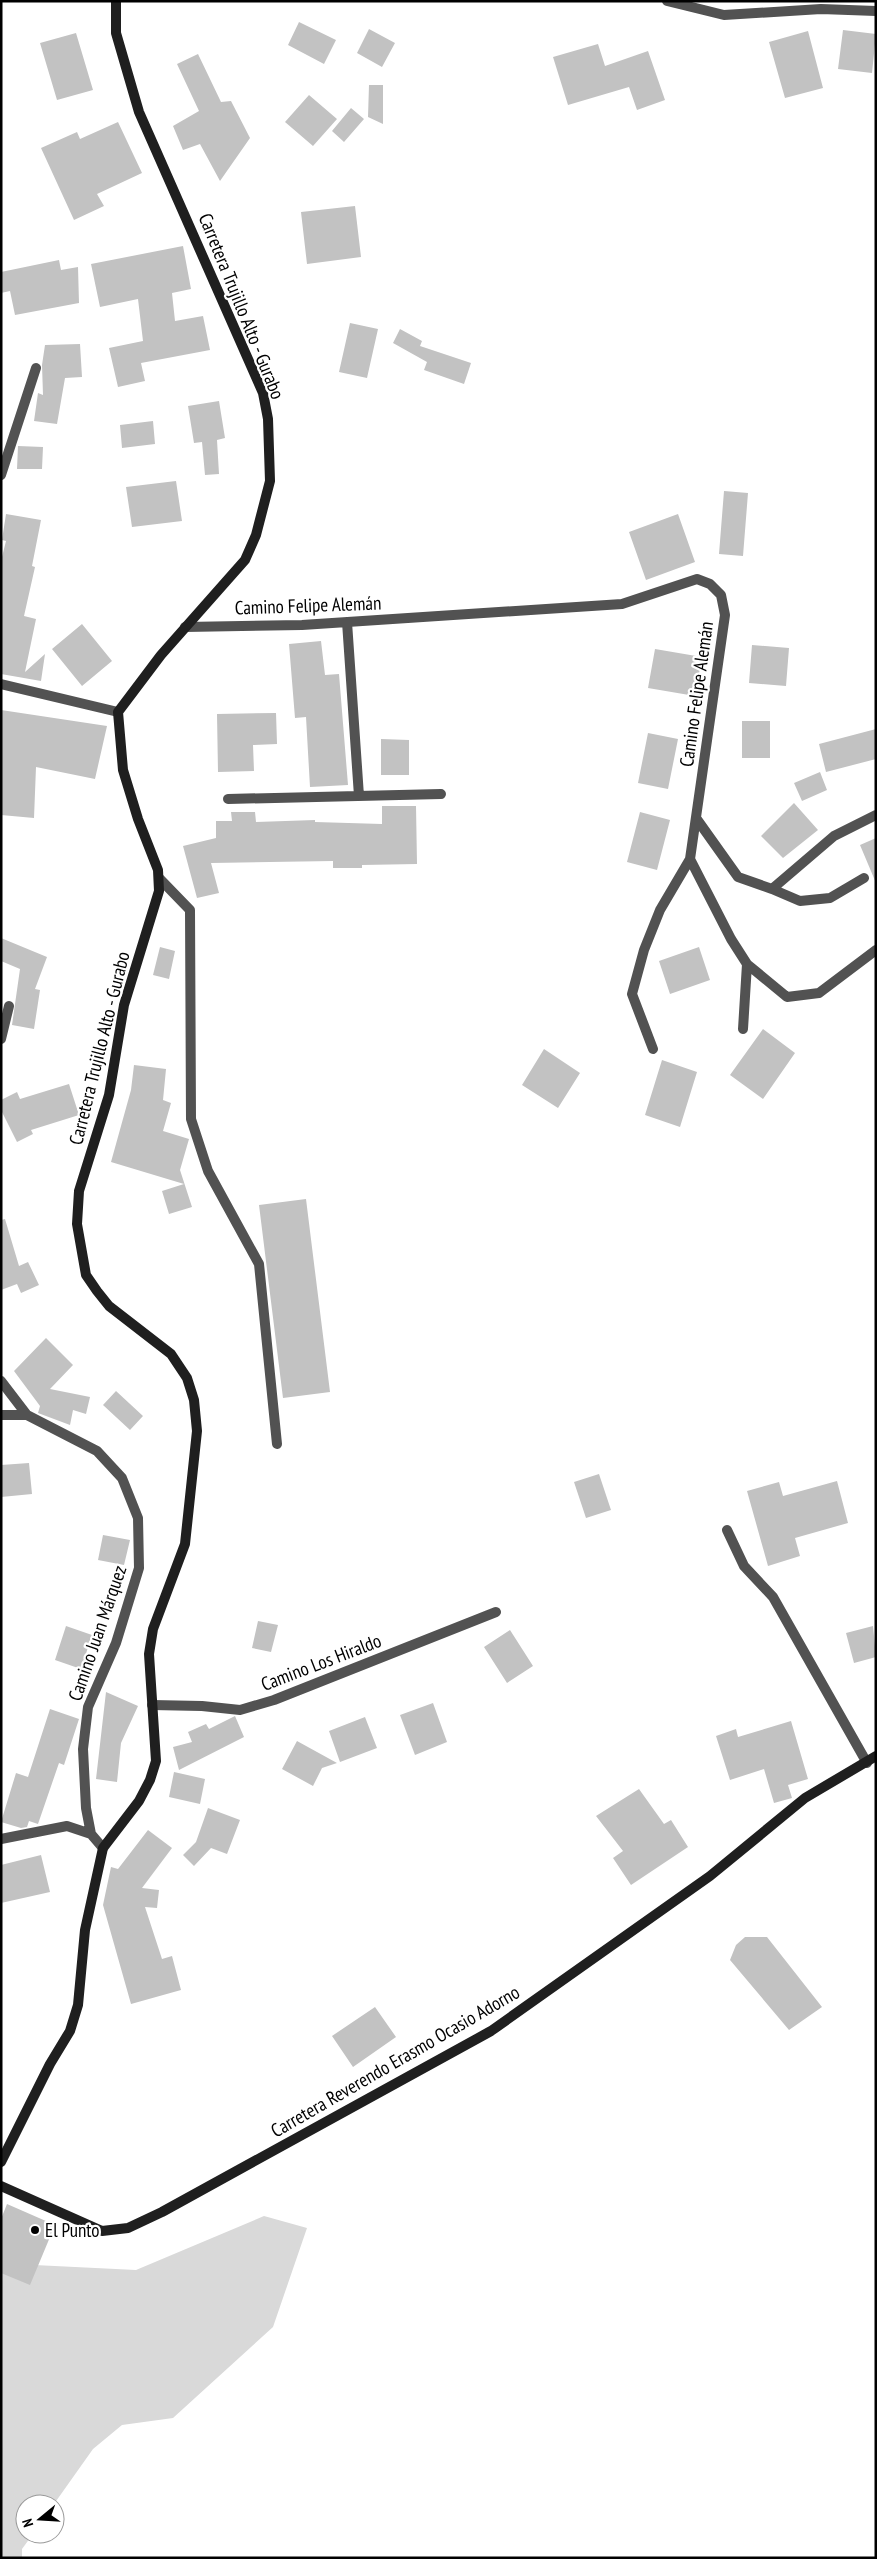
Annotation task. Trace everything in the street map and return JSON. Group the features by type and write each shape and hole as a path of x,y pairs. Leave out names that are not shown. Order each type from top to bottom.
{"main road":[{"name":"Carretera Trujillo Alto - Gurabo","path":"1,2162 50,2064 70,2031 78,2005 85,1930 103,1848 139,1800 150,1780 156,1761 149,1654 153,1630 185,1544 197,1432 194,1400 187,1378 171,1354 110,1306 86,1275 77,1224 79,1190 109,1095 124,1005 159,891 158,870 138,819 123,770 118,712 186,627 245,560 256,535 270,481 268,420 263,393 139,112 116,33 116,1"},
{"name":"Carretera Reverendo Erasmo Ocasio Adorno","path":"1,2186 102,2231 128,2228 162,2212 491,2031 710,1876 805,1798 876,1756"}],"street":[{"path":"667,1 724,15 822,5 876,11"},
{"path":"1,475 36,368"},
{"name":"Camino Felipe Alemán","path":"186,627 302,625 622,604 697,579 710,584 720,595 726,615 690,860"},
{"path":"347,622 359,796"},
{"path":"1,684 118,712"},
{"path":"228,799 441,794"},
{"path":"772,889 798,869 834,836 876,815"},
{"path":"696,818 738,877 800,901 830,898 864,878"},
{"path":"690,860 731,939 747,964 786,996 819,993 873,954"},
{"path":"653,1049 632,994 644,950 660,910 690,860"},
{"path":"159,878 190,910 191,1118 208,1171 259,1264 276,1444"},
{"path":"743,1029 747,964"},
{"path":"1,1038 9,1006"},
{"path":"1,1381 27,1415"},
{"name":"Camino Juan Márquez","path":"1,1415 27,1415 97,1451 122,1478 138,1518 139,1568 116,1643 88,1707 83,1749 86,1808 91,1834 103,1848"},
{"path":"727,1530 744,1566 773,1597 867,1763"},
{"name":"Camino Los Hiraldo","path":"152,1705 202,1706 240,1710 274,1700 496,1612"},
{"path":"1,1839 67,1826 91,1834"}],"shaded area":[{"path":"264,2216 307,2228 273,2327 173,2418 122,2425 93,2449 61,2494 15,2494 15,2544 26,2544 22,2549 22,2558 1,2558 1,2273 14,2264 136,2270"}],"building":[{"path":"299,22 336,40 324,64 288,45"},
{"path":"369,29 395,43 382,67 357,53"},
{"path":"843,30 876,34 872,73 838,69"},
{"path":"808,31 823,88 785,98 769,42"},
{"path":"76,33 93,90 57,100 40,43"},
{"path":"598,44 605,66 648,51 665,100 637,110 629,87 568,105 553,57"},
{"path":"198,54 221,102 231,101 250,138 220,181 200,144 183,150 173,126 199,111 177,64"},
{"path":"369,85 383,85 383,124 368,117"},
{"path":"309,95 337,119 313,146 285,122"},
{"path":"351,108 364,119 344,142 332,131"},
{"path":"118,122 142,173 97,194 104,206 74,220 41,148 77,132 80,139"},
{"path":"355,206 361,257 307,264 301,212"},
{"path":"183,246 191,289 172,293 175,321 203,316 210,350 141,363 145,381 118,387 109,348 143,341 138,299 100,307 91,264"},
{"path":"59,260 61,270 78,267 79,303 15,315 10,291 1,293 1,272"},
{"path":"350,323 378,329 367,378 339,372"},
{"path":"400,329 422,341 420,346 471,363 464,384 424,370 427,362 393,343"},
{"path":"80,344 82,377 65,378 57,424 34,421 38,393 43,395 42,365 45,345"},
{"path":"219,401 225,438 217,440 219,474 205,475 202,442 194,443 188,406"},
{"path":"153,421 155,444 122,448 120,425"},
{"path":"18,446 43,447 42,469 17,469"},
{"path":"176,481 182,521 132,527 126,487"},
{"path":"724,491 748,493 743,556 719,554"},
{"path":"6,514 41,520 32,566 35,567 24,616 36,619 25,672 45,654 41,681 1,674 1,561 6,541 2,540"},
{"path":"678,514 695,562 646,580 629,532"},
{"path":"82,624 112,661 82,686 52,649"},
{"path":"321,641 325,675 339,674 348,785 310,787 306,717 295,718 289,644"},
{"path":"752,645 789,648 786,686 749,683"},
{"path":"655,649 702,657 695,696 648,688"},
{"path":"1,710 107,726 95,779 36,767 34,818 1,815"},
{"path":"276,713 277,744 253,745 254,771 218,772 217,714"},
{"path":"742,721 770,721 770,758 742,758"},
{"path":"876,729 876,759 826,772 819,744"},
{"path":"648,733 678,739 668,789 638,783"},
{"path":"381,739 409,740 409,775 381,775"},
{"path":"820,772 827,790 802,801 794,783"},
{"path":"794,803 818,830 783,858 761,836"},
{"path":"382,806 416,806 417,864 362,865 362,868 333,868 333,861 211,863 219,893 197,898 183,846 216,838 216,821 232,821 231,812 255,812 256,822 315,820 315,822 382,824"},
{"path":"640,812 670,820 657,870 627,862"},
{"path":"876,838 876,883 860,845"},
{"path":"1,938 47,957 35,989 40,990 34,1029 12,1025 20,969 1,961"},
{"path":"160,947 175,951 169,979 153,975"},
{"path":"699,947 710,980 670,994 659,961"},
{"path":"763,1029 795,1053 763,1099 730,1075"},
{"path":"544,1049 580,1073 558,1108 522,1085"},
{"path":"662,1060 697,1072 680,1127 645,1115"},
{"path":"134,1065 166,1069 163,1100 171,1103 163,1131 189,1139 180,1170 192,1207 169,1214 162,1191 184,1184 111,1162 131,1090"},
{"path":"69,1084 79,1115 31,1130 33,1134 17,1142 1,1110 1,1100 17,1092 20,1099"},
{"path":"306,1199 330,1392 283,1398 259,1205"},
{"path":"5,1219 19,1266 28,1262 39,1285 21,1293 17,1284 1,1290 1,1220"},
{"path":"46,1338 73,1365 50,1389 90,1397 86,1414 73,1410 70,1425 38,1413 40,1406 14,1371"},
{"path":"116,1391 143,1416 130,1430 103,1405"},
{"path":"29,1463 32,1494 1,1497 1,1465"},
{"path":"599,1474 611,1510 586,1518 574,1482"},
{"path":"837,1481 848,1523 795,1538 800,1556 768,1566 747,1491 779,1482 783,1496"},
{"path":"103,1535 130,1540 124,1565 98,1560"},
{"path":"258,1621 278,1625 271,1652 252,1648"},
{"path":"66,1626 92,1635 81,1669 55,1660"},
{"path":"873,1626 876,1657 854,1663 846,1633"},
{"path":"510,1630 533,1666 507,1683 484,1647"},
{"path":"106,1692 138,1706 121,1743 117,1782 96,1779"},
{"path":"433,1703 447,1742 415,1755 400,1715"},
{"path":"50,1709 79,1719 64,1765 59,1763 38,1824 29,1821 27,1827 21,1828 1,1822 16,1773 28,1777"},
{"path":"235,1716 244,1737 179,1770 173,1747 192,1742 188,1732 206,1724 209,1729"},
{"path":"365,1717 377,1748 340,1762 329,1731"},
{"path":"791,1721 808,1779 788,1785 792,1798 774,1803 764,1769 730,1780 716,1736 736,1729 738,1737"},
{"path":"297,1741 337,1763 322,1768 313,1786 282,1769"},
{"path":"174,1772 205,1779 200,1804 169,1797"},
{"path":"639,1789 664,1824 671,1820 688,1847 631,1885 613,1858 623,1851 596,1816"},
{"path":"208,1808 240,1820 227,1854 211,1848 194,1866 183,1855 196,1842"},
{"path":"148,1830 172,1848 142,1888 159,1890 157,1908 145,1907 162,1959 172,1956 181,1990 131,2004 103,1905 111,1867 118,1869"},
{"path":"41,1855 50,1892 1,1903 1,1865"},
{"path":"745,1937 767,1937 822,2007 789,2030 730,1960 736,1945"},
{"path":"375,2007 396,2037 353,2067 332,2036"},
{"path":"7,2204 55,2225 30,2285 1,2273 1,2219"}],"place":[{"name":"El Punto","path":"35,2230"}]}
